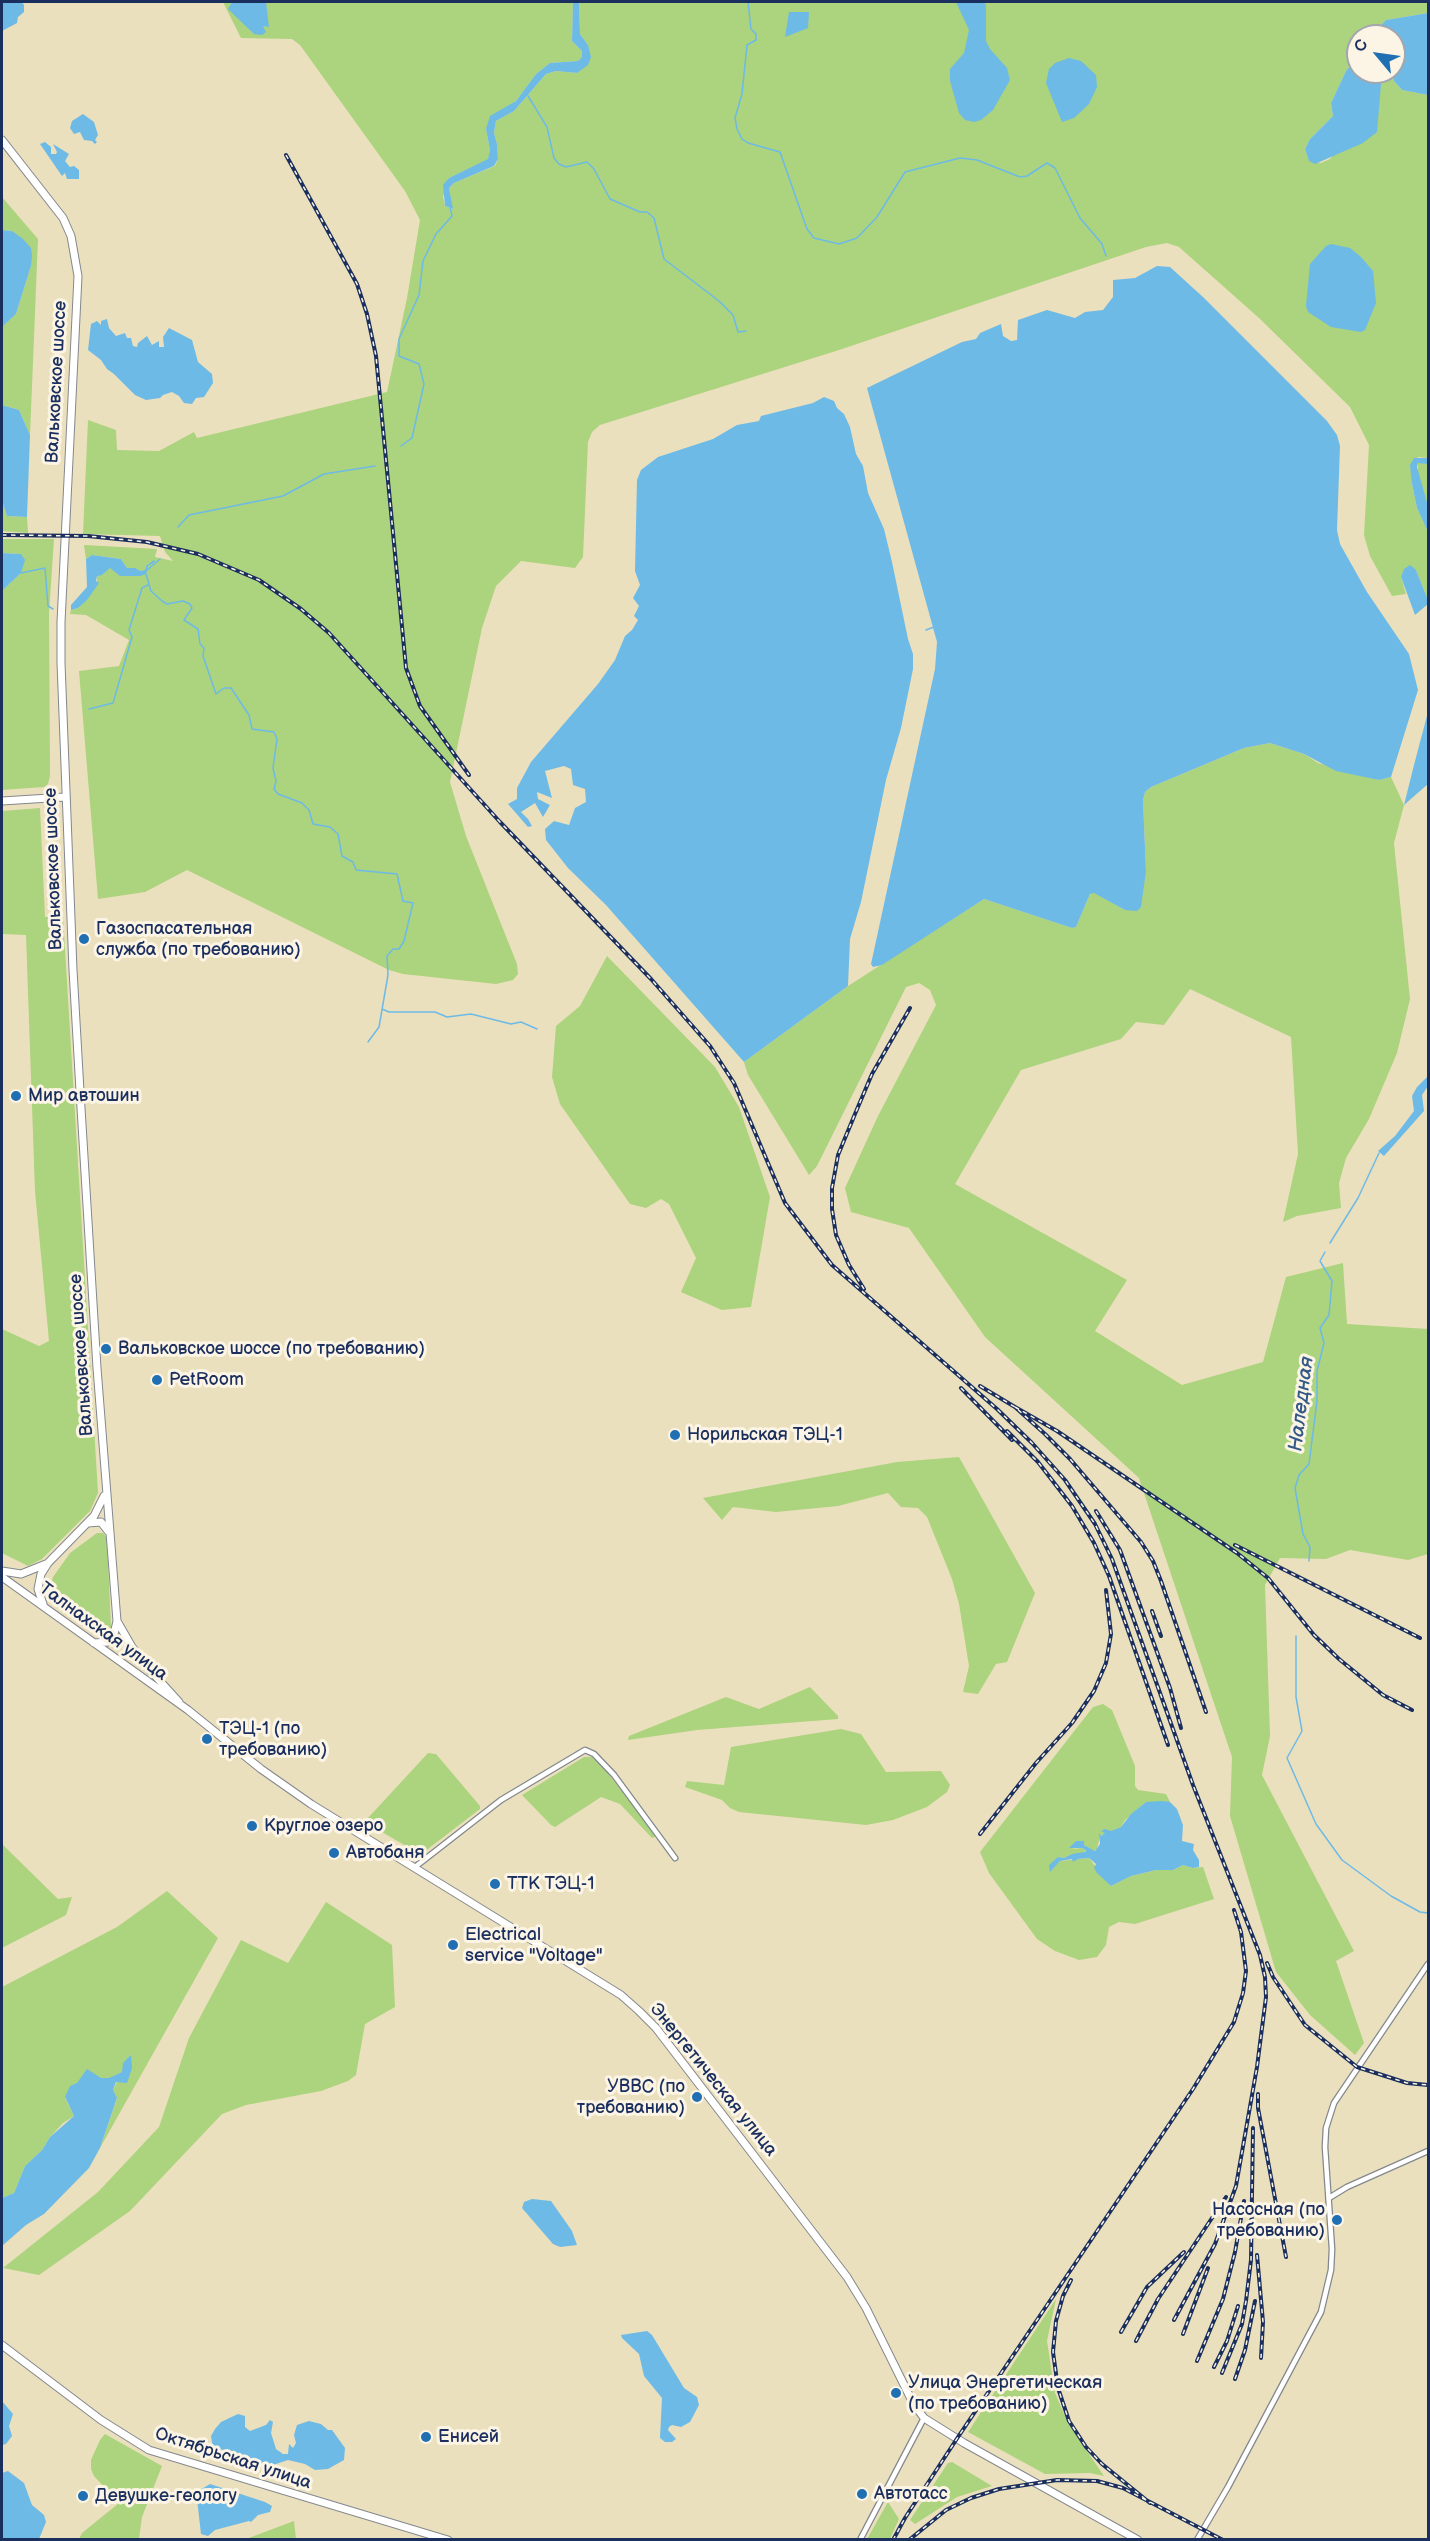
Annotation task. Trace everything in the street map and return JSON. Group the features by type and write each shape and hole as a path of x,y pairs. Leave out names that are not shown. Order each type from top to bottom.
{"street":[{"name":"Вальковское шоссе","path":"2,140 63,218 71,236 78,276 61,628 65,797 81,1108 106,1491 117,1621 112,1638 104,1644 97,1645"},
{"path":"2,801 65,797"},
{"path":"44,1607 38,1582 48,1563 88,1523 99,1509 106,1491"},
{"path":"88,1523 97,1521 104,1525 110,1533"},
{"path":"2,1571 28,1572 48,1563"},
{"name":"Талнахская улица","path":"3,1579 188,1710"},
{"name":"Вальковское шоссе","path":"117,1621 148,1669 188,1710"},
{"name":"Энергетическая улица","path":"188,1710 261,1769 311,1804 621,1995 656,2028 847,2277 866,2308 913,2403 924,2418"},
{"path":"415,1867 501,1800 585,1750 599,1757 675,1858"},
{"path":"1197,2540 1228,2487 1321,2312 1331,2270 1332,2249 1325,2138 1334,2103 1428,1964"},
{"path":"1329,2198 1347,2187 1428,2151"},
{"name":"Октябрьская улица","path":"2,2345 101,2420 149,2450 448,2540"},
{"path":"860,2540 924,2418 964,2443 1138,2540"}],"green space":[{"path":"223,2 573,2 572,41 582,51 582,57 578,61 550,63 536,74 516,101 504,109 486,129 490,150 488,160 449,178 443,197 445,206 452,209 449,188 454,183 495,166 498,159 494,133 496,121 514,111 546,74 556,71 577,73 588,45 580,34 579,2 1428,2 1428,13 1386,20 1382,24 1346,24 1346,71 1331,103 1333,116 1310,139 1305,149 1309,161 1321,163 1330,159 1378,84 1397,84 1402,90 1428,95 1428,458 1418,457 1412,484 1417,508 1428,532 1428,600 1416,570 1401,577 1406,594 1392,596 1370,556 1364,535 1369,445 1350,407 1259,318 1179,247 1167,243 1146,247 839,350 600,425 592,432 588,442 583,557 575,568 521,561 496,586 482,628 450,782 466,836 517,964 518,974 513,980 496,984 403,974 389,970 187,870 145,892 98,899 79,671 119,666 129,640 86,615 70,614 71,610 78,608 97,581 97,575 102,575 110,567 146,574 146,566 145,570 140,571 127,568 121,559 92,555 86,559 84,545 157,549 155,557 173,561 165,552 160,536 83,534 88,420 116,430 117,450 159,451 194,432 197,438 387,392 407,298 420,220 405,191 300,45 292,39 241,38"},
{"path":"2,197 38,239 30,435 19,410 2,405 2,327 16,314 31,266 12,231 2,230"},
{"path":"1418,463 1428,464 1428,506 1418,475"},
{"path":"2,501 7,516 27,517 28,533 2,531"},
{"path":"2,539 54,539 49,613 50,776 48,784 44,787 2,790 2,591 21,573 21,554 2,553"},
{"path":"1270,743 1304,754 1318,763 1379,780 1391,777 1404,805 1394,843 1410,999 1397,1053 1369,1119 1346,1158 1339,1183 1341,1208 1297,1216 1283,1222 1298,1154 1291,1037 1190,989 1164,1025 1136,1022 1121,1039 1021,1070 955,1184 1127,1280 1095,1331 1182,1385 1263,1362 1286,1277 1343,1263 1347,1324 1428,1329 1428,1554 1408,1560 1350,1550 1326,1559 1280,1558 1265,1585 1270,1736 1262,1775 1354,1951 1336,1961 1364,2043 1355,2055 1310,2015 1276,1972 1230,1816 1232,1757 1139,1478 985,1337 909,1228 851,1212 845,1188 878,1116 936,1005 930,990 919,983 906,987 817,1166 809,1175 748,1075 744,1062 848,986 984,899 1072,928 1076,927 1090,894 1094,892 1125,910 1146,871 1143,800 1145,792 1151,787 1244,748"},
{"path":"40,808 45,917 63,916 98,1493 90,1511 42,1559 28,1566 2,1553 2,1329 39,1346 49,1341 35,1191 26,935 2,934 2,811"},
{"path":"607,956 715,1067 739,1107 770,1197 751,1307 722,1310 681,1292 696,1258 669,1204 661,1199 646,1208 630,1204 560,1104 552,1077 556,1026 580,1006"},
{"path":"959,1457 1035,1593 1007,1662 996,1664 978,1694 963,1692 969,1666 959,1604 952,1579 927,1517 918,1508 901,1507 888,1493 838,1506 776,1512 733,1507 722,1520 703,1498 897,1462"},
{"path":"97,1533 103,1533 107,1538 111,1627 107,1636 103,1638 58,1608 50,1588 53,1577 70,1553"},
{"path":"810,1687 838,1716 838,1719 697,1730 628,1740 629,1736 726,1697 759,1709"},
{"path":"1103,1704 1112,1710 1135,1766 1135,1786 1138,1790 1166,1794 1170,1802 1146,1802 1125,1820 1121,1827 1100,1836 1097,1849 1094,1851 1084,1845 1072,1849 1086,1850 1082,1854 1058,1857 1052,1868 1060,1861 1089,1858 1111,1886 1131,1876 1156,1870 1173,1870 1183,1865 1193,1868 1203,1867 1214,1899 1135,1924 1119,1922 1109,1927 1106,1945 1097,1957 1079,1960 1055,1951 1037,1939 989,1873 980,1852 1093,1707"},
{"path":"841,1729 861,1734 886,1772 941,1771 950,1785 947,1792 927,1807 893,1820 866,1825 739,1812 730,1808 722,1800 685,1787 687,1781 724,1785 731,1747"},
{"path":"428,1753 436,1754 480,1806 480,1809 420,1854 368,1824 367,1819"},
{"path":"584,1757 591,1757 599,1762 657,1836 652,1838 620,1804 601,1797 555,1827 522,1795"},
{"path":"2,1844 58,1899 72,1897 66,1915 2,1948"},
{"path":"167,1891 218,1938 100,2148 117,2099 113,2090 122,2072 108,2079 77,2083 65,2098 74,2116 63,2123 42,2150 25,2166 14,2193 2,2198 2,1987 117,1927"},
{"path":"326,1902 392,1945 395,2007 365,2024 356,2075 348,2081 321,2091 246,2105 222,2114 130,2211 39,2275 3,2268 98,2192 159,2127 189,2038 241,1940 288,1963"},
{"path":"1056,2299 1047,2341 1055,2393 1068,2423 1104,2476 1090,2473 1045,2474 968,2432"},
{"path":"105,2434 162,2466 142,2517 139,2539 79,2539 82,2533 119,2503 94,2476 91,2469 91,2460"},
{"path":"952,2462 992,2486 957,2497 915,2524 910,2520 948,2463"},
{"path":"888,2502 899,2519 890,2539 867,2539"},
{"path":"294,2521 296,2539 246,2539"}],"water":[{"path":"2,2 22,2 24,12 18,17 17,23 2,31"},
{"path":"232,2 266,2 269,27 263,26 266,32 262,35 254,34 228,9"},
{"path":"573,2 579,2 580,34 588,45 591,57 588,65 577,73 556,71 546,74 514,111 496,121 494,133 498,159 494,166 454,183 449,188 453,209 445,206 443,185 449,178 488,159 490,150 486,129 490,116 516,101 536,74 550,63 578,61 582,57 582,51 572,41"},
{"path":"956,2 984,2 986,5 986,41 1007,68 1010,80 993,110 981,120 974,122 965,120 959,113 950,81 950,69 964,53 969,30"},
{"path":"789,12 809,12 808,28 785,37"},
{"path":"1428,13 1428,95 1402,90 1397,84 1406,84 1406,24 1382,24 1386,20"},
{"path":"1069,58 1081,61 1096,75 1097,87 1089,104 1074,118 1062,122 1046,83 1049,69 1055,63"},
{"path":"1346,71 1346,84 1381,84 1377,132 1363,143 1315,164 1309,161 1305,149 1310,139 1333,116 1331,103"},
{"path":"83,114 94,122 98,135 95,144 84,140 80,132 74,134 70,128 72,121"},
{"path":"45,142 51,147 51,154 57,152 53,144 69,154 65,161 70,167 74,166 79,170 79,179 67,179 65,173 62,176 40,144"},
{"path":"2,230 12,231 23,239 31,248 32,256 16,314 2,327"},
{"path":"1331,244 1350,248 1373,271 1376,303 1365,330 1361,332 1331,327 1308,312 1306,306 1310,264 1326,246"},
{"path":"1157,266 1170,267 1203,297 1327,421 1337,435 1340,446 1337,530 1340,544 1367,592 1409,654 1418,690 1391,777 1379,780 1336,771 1304,754 1270,743 1244,748 1151,787 1145,792 1143,800 1146,871 1141,907 1137,911 1125,910 1094,893 1090,894 1076,927 1072,928 984,899 882,965 873,967 871,964 935,669 937,642 867,388 962,342 976,339 980,333 1001,324 1003,336 1011,341 1017,340 1018,320 1047,310 1075,318 1085,312 1103,310 1113,297 1113,280 1135,278"},
{"path":"107,319 109,328 116,336 125,333 127,338 131,338 133,346 137,347 138,343 147,336 152,345 159,341 159,347 164,347 163,337 169,328 192,340 198,362 212,374 213,383 204,397 196,398 192,404 184,403 172,392 160,398 146,400 135,395 88,350 91,324 97,321 101,325 101,321"},
{"path":"824,397 834,401 850,427 856,454 863,466 868,493 884,529 913,654 913,669 901,728 886,780 861,902 850,939 848,986 744,1062 606,905 568,868 546,840 545,829 554,821 569,825 575,808 586,802 585,789 573,785 571,769 564,766 545,771 552,798 537,792 538,799 550,805 543,817 535,803 521,812 532,826 528,827 508,804 517,799 517,788 531,762 598,684 615,660 625,636 638,620 634,616 639,606 633,598 640,585 635,571 637,480 641,470 658,457 713,439 737,425 759,421 761,416 813,403"},
{"path":"2,405 19,410 30,435 27,517 7,516 2,501"},
{"path":"1414,458 1428,458 1428,464 1418,463 1417,467 1428,506 1428,532 1417,508 1412,484 1410,465"},
{"path":"2,553 21,554 25,560 21,573 2,591"},
{"path":"92,555 121,559 127,568 140,571 145,570 146,566 154,560 155,562 148,566 146,574 140,576 120,576 110,568 97,576 96,581 99,583 87,600 78,608 71,610 71,605 87,587 86,559"},
{"path":"1410,565 1416,570 1428,600 1428,604 1415,615 1401,577 1404,569"},
{"path":"1428,712 1428,784 1404,805 1415,761"},
{"path":"1428,1076 1428,1086 1422,1095 1424,1111 1384,1156 1378,1151 1395,1136 1414,1111 1412,1096"},
{"path":"1146,1802 1170,1802 1177,1809 1183,1825 1182,1841 1194,1844 1193,1850 1199,1860 1199,1867 1183,1865 1173,1870 1156,1870 1131,1876 1111,1886 1097,1873 1094,1868 1096,1864 1089,1858 1073,1862 1072,1859 1060,1861 1050,1872 1049,1865 1058,1857 1064,1858 1085,1852 1086,1850 1082,1848 1069,1848 1076,1841 1084,1841 1084,1845 1095,1851 1100,1844 1099,1833 1101,1836 1105,1833 1101,1831 1105,1829 1111,1831 1121,1827 1131,1814"},
{"path":"131,2055 132,2068 127,2083 116,2082 113,2090 117,2098 100,2148 89,2168 44,2214 26,2225 2,2246 2,2198 14,2193 25,2166 42,2150 50,2137 74,2116 65,2097 70,2086 77,2083 87,2069 101,2078 109,2078 122,2072 123,2063"},
{"path":"532,2199 551,2201 572,2231 577,2245 560,2247 553,2244 522,2208 524,2202"},
{"path":"647,2331 652,2335 684,2388 697,2397 699,2405 690,2422 681,2427 672,2425 669,2427 668,2430 676,2439 672,2442 665,2442 660,2438 662,2398 644,2376 639,2354 621,2335"},
{"path":"2,2401 13,2414 9,2426 12,2436 6,2444 2,2445"},
{"path":"238,2414 245,2416 245,2427 250,2431 266,2425 270,2420 273,2422 271,2433 276,2449 283,2454 288,2454 289,2444 293,2448 296,2443 294,2435 297,2425 309,2421 321,2424 328,2430 332,2430 345,2448 344,2460 328,2469 315,2470 305,2464 288,2460 270,2466 242,2459 235,2452 213,2448 211,2436 215,2429 221,2422"},
{"path":"8,2471 24,2483 32,2505 44,2515 46,2522 39,2539 2,2539 2,2473"},
{"path":"210,2484 265,2502 272,2506 270,2512 258,2515 251,2522 215,2530 208,2536 201,2534 197,2499 200,2490"}],"waterway":[{"path":"748,2 751,29 756,34 756,40 747,45 742,94 735,118 737,129 742,139 748,143 780,152 807,229 814,238 839,244 857,238 877,217 905,172 960,158 977,160 1020,177 1027,176 1047,163 1055,168 1080,218 1102,244 1106,256"},
{"path":"528,96 547,127 554,158 559,164 566,167 587,162 594,169 610,199 640,212 647,212 654,218 664,259 719,301 733,315 738,332 746,331"},
{"path":"401,446 412,438 424,384 419,364 399,356 399,339 419,295 423,261 436,234 452,216 450,207"},
{"path":"178,527 189,515 283,496 324,474 375,466"},
{"path":"146,571 160,559"},
{"path":"21,573 45,568 48,606 53,609"},
{"path":"146,574 151,591 162,601 167,604 183,601 190,604 192,608 184,620 198,629 200,644 204,648 203,656 216,694 224,688 231,688 249,715 252,729 274,732 277,739 273,768 276,781 274,789 278,794 302,803 309,810 313,824 330,827 338,834 342,856 353,862 356,870 397,874 403,901 413,903 404,941 399,949 393,949 387,956 388,975 379,1027 368,1042"},
{"path":"89,709 113,703 132,637 129,630 142,588 148,585"},
{"path":"926,630 934,627"},
{"path":"382,1009 389,1012 435,1012 447,1017 471,1014 511,1024 521,1022 537,1029"},
{"name":"Наледная","path":"1330,1243 1358,1198 1379,1153"},
{"name":"Наледная","path":"1309,1561 1310,1547 1303,1534 1295,1488 1299,1475 1309,1464 1317,1401 1317,1371 1324,1343 1320,1328 1329,1315 1332,1281 1320,1261 1325,1252"},
{"name":"Наледная","path":"1296,1636 1296,1697 1302,1731 1287,1758 1316,1824 1342,1860 1391,1896 1420,1912 1428,1913"}],"railway":[{"path":"286,155 357,284 367,314 376,356 406,668 420,706 469,775"},
{"path":"2,535 88,536 147,542 198,554 259,580 301,609 329,633 500,822 651,979 710,1046 734,1083 785,1203 832,1265 997,1409 1032,1443 1065,1480 1095,1524 1112,1559 1193,1785 1260,1955 1265,1977 1266,1997 1257,2067 1236,2186 1215,2244 1174,2320"},
{"path":"864,1289 849,1265 836,1235 832,1188 838,1155 872,1074 910,1008"},
{"path":"980,1386 1015,1407 1045,1434 1070,1459 1141,1542 1153,1561 1161,1581 1206,1712"},
{"path":"961,1388 1012,1440"},
{"path":"1015,1407 1057,1431 1237,1553 1268,1578 1314,1635 1339,1659 1383,1695 1412,1710"},
{"path":"1007,1431 1038,1462 1072,1506 1094,1543 1109,1576 1168,1745"},
{"path":"1096,1511 1120,1550 1170,1688 1181,1728"},
{"path":"1235,1545 1420,1638"},
{"path":"980,1834 1036,1763 1072,1723 1094,1691 1106,1663 1111,1634 1106,1590"},
{"path":"1152,1611 1161,1636"},
{"path":"893,2540 958,2437 1193,2089 1234,2022 1243,1993 1246,1971 1241,1932 1234,1910"},
{"path":"1267,1963 1273,1977 1305,2025 1357,2067 1407,2083 1428,2085"},
{"path":"1258,2094 1258,2108 1286,2257"},
{"path":"1222,2373 1242,2324 1246,2301 1251,2260 1253,2128"},
{"path":"1136,2341 1158,2299 1226,2197"},
{"path":"1197,2361 1223,2299 1235,2252 1244,2201"},
{"path":"1121,2332 1147,2287 1184,2252"},
{"path":"1257,2255 1263,2322 1261,2358"},
{"path":"1183,2334 1208,2268"},
{"path":"1071,2280 1063,2296 1056,2321 1053,2352 1058,2388 1069,2421 1086,2447 1102,2464 1150,2503"},
{"path":"1235,2379 1245,2350 1255,2301"},
{"path":"1214,2367 1227,2341 1238,2306"},
{"path":"909,2540 946,2510 971,2498 999,2489 1057,2480 1097,2481 1123,2488 1223,2540"}],"place":[{"name":"Газоспасательная служба (по требованию)","path":"84,939"},
{"name":"Мир автошин","path":"16,1096"},
{"name":"Вальковское шоссе (по требованию)","path":"106,1349"},
{"name":"PetRoom","path":"157,1380"},
{"name":"Норильская ТЭЦ-1","path":"675,1435"},
{"name":"ТЭЦ-1 (по требованию)","path":"207,1739"},
{"name":"Круглое озеро","path":"252,1826"},
{"name":"Автобаня","path":"334,1853"},
{"name":"ТТК ТЭЦ-1","path":"495,1884"},
{"name":"Electrical service \"Voltage\"","path":"453,1945"},
{"name":"УВВС (по требованию)","path":"697,2097"},
{"name":"Насосная (по требованию)","path":"1337,2220"},
{"name":"Улица Энергетическая (по требованию)","path":"896,2393"},
{"name":"Енисей","path":"426,2437"},
{"name":"Автотасс","path":"862,2494"},
{"name":"Девушке-геологу","path":"83,2496"}]}
